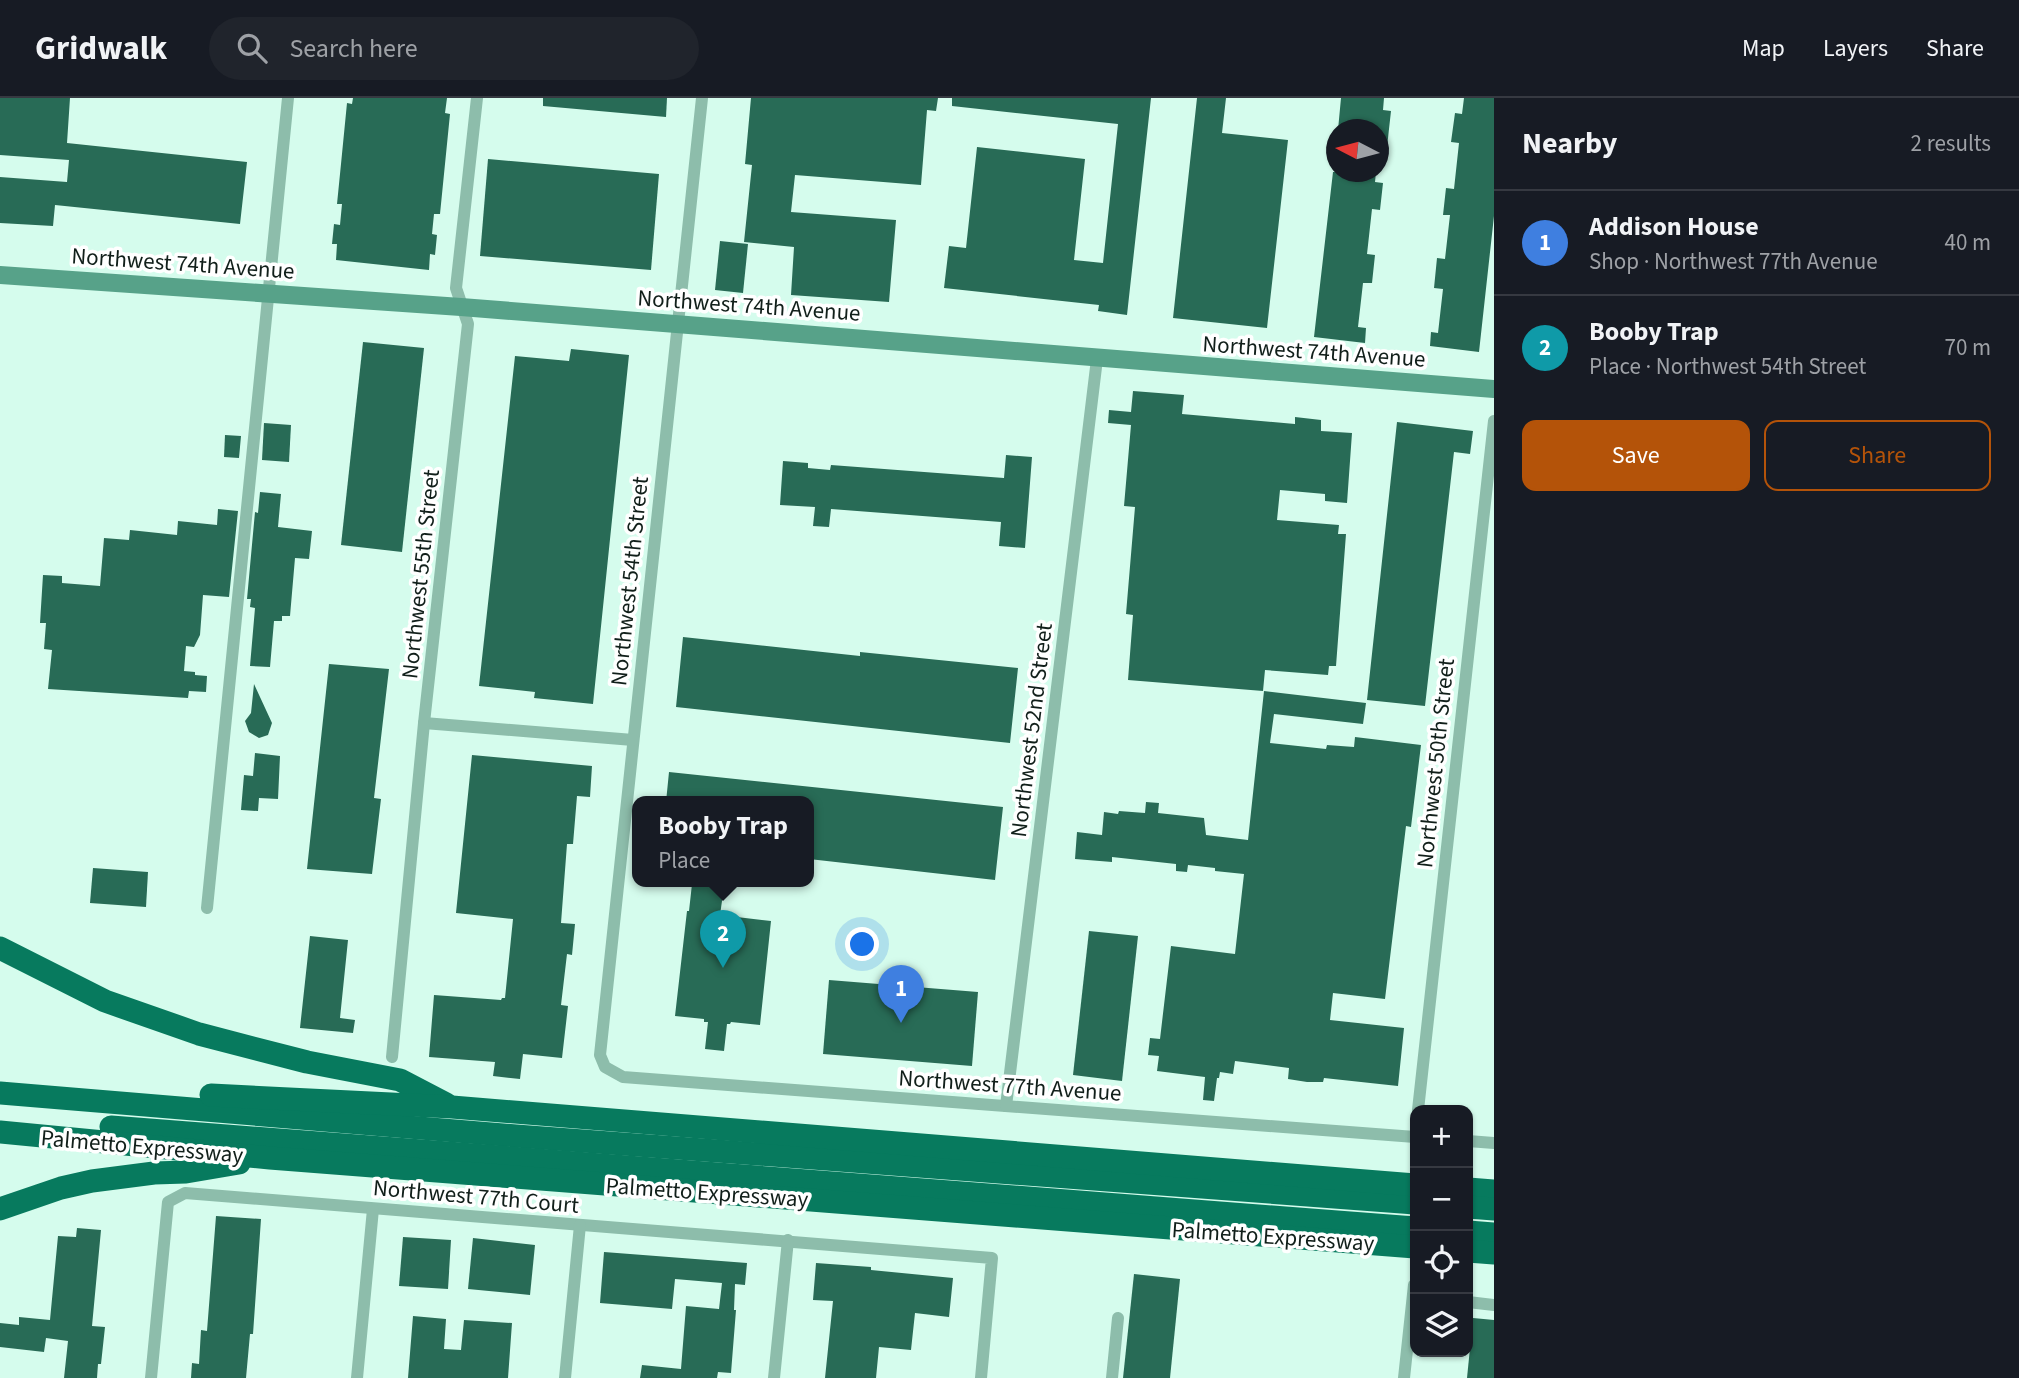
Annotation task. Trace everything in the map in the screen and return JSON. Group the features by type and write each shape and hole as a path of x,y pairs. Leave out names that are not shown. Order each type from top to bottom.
{"highway":[{"path":"0,948 105,1001 164,1022 199,1034 307,1062 400,1080 452,1107"},
{"path":"0,1080 166,1093 452,1107 1410,1185"},
{"path":"0,1093 502,1135 1410,1203"},
{"path":"0,1119 1410,1228"},
{"name":"Palmetto Expressway","path":"0,1132 270,1158 1410,1247"},
{"path":"0,1209 61,1188 92,1181 187,1172 270,1158"},
{"path":"1473,1189 1494,1191"},
{"path":"1473,1207 1494,1209"},
{"path":"1473,1232 1494,1234"},
{"path":"1473,1251 1494,1253"}],"street":[{"path":"207,908 288,98"},
{"name":"Northwest 55th Street","path":"392,1057 424,723 468,324 456,288 477,98"},
{"name":"Northwest 54th Street","path":"605,1067 600,1055 702,98"},
{"name":"Northwest 74th Avenue","path":"0,275 461,307 1494,389"},
{"name":"Northwest 52nd Street","path":"1006,1106 1097,359"},
{"name":"Northwest 50th Street","path":"1419,1105 1494,421"},
{"path":"424,723 633,740"},
{"name":"Northwest 77th Avenue","path":"605,1067 623,1077 1410,1136"},
{"path":"1473,1141 1494,1143"},
{"name":"Northwest 77th Court","path":"151,1378 168,1202 185,1193 992,1258 981,1378"},
{"path":"357,1378 373,1209"},
{"path":"565,1378 580,1225"},
{"path":"774,1378 788,1240"},
{"path":"1404,1378 1413,1294"},
{"path":"1473,1302 1494,1304"},
{"path":"1112,1378 1118,1318"}],"building":[{"path":"0,98 70,98 67,143 247,162 240,224 55,205 53,226 0,223 0,177 67,182 69,160 0,155"},
{"path":"353,98 447,98 445,113 450,114 440,214 434,214 432,234 437,235 435,255 430,254 429,270 336,260 337,244 332,244 334,224 340,225 342,204 337,204 347,103 352,104"},
{"path":"543,98 667,98 666,117 543,106"},
{"path":"751,98 938,98 936,111 927,110 921,185 795,175 791,212 896,220 889,302 791,295 794,247 744,242 752,165 745,164"},
{"path":"952,98 1151,98 1127,315 1098,311 1099,305 944,288 949,246 966,248 977,147 1085,159 1074,260 1103,263 1118,124 952,106"},
{"path":"1197,98 1226,98 1222,133 1288,140 1267,328 1173,318"},
{"path":"1341,98 1384,98 1383,110 1391,111 1389,129 1389,119 1339,119"},
{"path":"1464,98 1494,98 1494,216 1479,352 1430,346 1431,332 1438,333 1443,289 1434,288 1437,258 1445,259 1450,215 1443,215 1446,188 1454,189 1459,143 1451,142 1455,113 1462,114"},
{"path":"488,159 659,174 651,270 480,256"},
{"path":"1332,182 1383,183 1380,210 1372,209 1367,254 1375,255 1372,283 1363,283 1358,327 1366,328 1365,343 1314,337"},
{"path":"720,241 748,244 743,293 715,290"},
{"path":"363,342 424,348 402,552 341,545"},
{"path":"571,349 629,355 593,704 534,698 535,692 479,686 515,356 569,361"},
{"path":"1133,391 1184,395 1182,414 1295,424 1295,417 1321,420 1321,431 1352,433 1347,503 1325,501 1325,494 1280,490 1277,520 1339,525 1338,534 1346,534 1336,666 1329,666 1328,675 1265,670 1263,691 1128,680 1133,615 1126,614 1135,507 1124,506 1131,425 1108,423 1109,410 1131,412"},
{"path":"1397,422 1473,431 1470,454 1454,452 1425,706 1367,700"},
{"path":"264,423 291,425 289,462 262,460"},
{"path":"225,435 241,436 239,458 224,457"},
{"path":"1006,455 1032,457 1025,548 999,546 1001,522 831,509 829,527 813,526 815,507 780,505 783,461 808,463 808,468 830,470 831,465 1004,478"},
{"path":"260,492 281,494 278,527 312,531 309,559 295,558 290,616 282,616 282,621 274,621 270,667 250,666 255,608 250,607 251,599 247,599 255,512 258,513"},
{"path":"218,509 238,511 229,597 203,595 200,635 194,647 186,646 184,671 207,676 206,692 189,691 188,698 48,689 52,650 44,649 46,623 40,623 43,575 62,576 62,583 100,586 104,538 129,540 130,530 177,535 178,521 217,525"},
{"path":"683,637 860,656 860,652 1018,668 1010,743 676,707"},
{"path":"329,664 389,669 374,798 381,799 372,874 307,869"},
{"path":"254,684 272,723 268,735 259,738 249,732 245,721 251,713"},
{"path":"1264,691 1366,703 1363,724 1274,714 1270,743 1326,749 1327,745 1354,747 1355,737 1421,745 1411,827 1406,826 1385,999 1333,993 1330,1020 1404,1028 1398,1086 1324,1078 1323,1082 1307,1082 1288,1079 1289,1068 1235,1061 1233,1074 1220,1072 1214,1101 1203,1100 1205,1077 1157,1071 1159,1056 1148,1055 1150,1038 1160,1039 1171,946 1235,954 1244,874 1188,865 1187,872 1176,871 1176,864 1112,857 1112,862 1075,859 1077,832 1102,835 1104,812 1145,813 1146,802 1159,803 1158,813 1204,818 1206,835 1248,840"},
{"path":"255,753 280,756 278,799 259,798 258,811 241,810 244,775 253,776"},
{"path":"472,755 592,766 590,797 577,796 573,844 567,844 561,923 575,924 572,955 567,954 561,1005 568,1006 562,1058 523,1054 520,1079 493,1076 495,1062 429,1057 434,995 501,1000 505,998 513,919 456,913"},
{"path":"669,772 1003,807 995,880 814,860 814,796 667,796"},
{"path":"93,868 148,872 146,907 90,903"},
{"path":"692,887 724,887 720,915 771,921 760,1025 731,1022 727,1024 724,1051 705,1049 708,1022 704,1022 704,1019 675,1016"},
{"path":"1089,931 1138,936 1122,1081 1073,1075"},
{"path":"310,936 348,940 340,1018 355,1020 353,1033 300,1028"},
{"path":"829,980 978,992 972,1066 823,1054"},
{"path":"216,1216 261,1219 253,1334 250,1334 246,1378 191,1378 192,1363 199,1364 201,1330 207,1331"},
{"path":"77,1228 101,1230 92,1326 105,1327 97,1378 64,1378 68,1341 46,1338 44,1352 0,1347 0,1323 19,1325 19,1317 50,1320 58,1236 76,1237"},
{"path":"403,1237 451,1240 448,1289 399,1286"},
{"path":"473,1238 535,1245 530,1295 468,1289"},
{"path":"604,1252 747,1263 745,1285 735,1284 736,1310 731,1373 718,1372 717,1378 640,1378 642,1365 681,1369 686,1306 719,1309 722,1283 675,1279 672,1309 600,1303"},
{"path":"816,1263 953,1278 949,1317 915,1313 911,1350 879,1347 876,1378 825,1378 833,1301 813,1300"},
{"path":"1134,1274 1180,1279 1170,1378 1123,1378"},
{"path":"413,1316 446,1319 444,1349 461,1350 464,1320 512,1323 508,1378 408,1378"},
{"path":"1473,1318 1494,1320 1494,1378 1467,1378 1469,1357 1473,1357"}],"place":[{"name":"Booby Trap","path":"723,968"},
{"name":"Addison House","path":"901,1023"}]}
